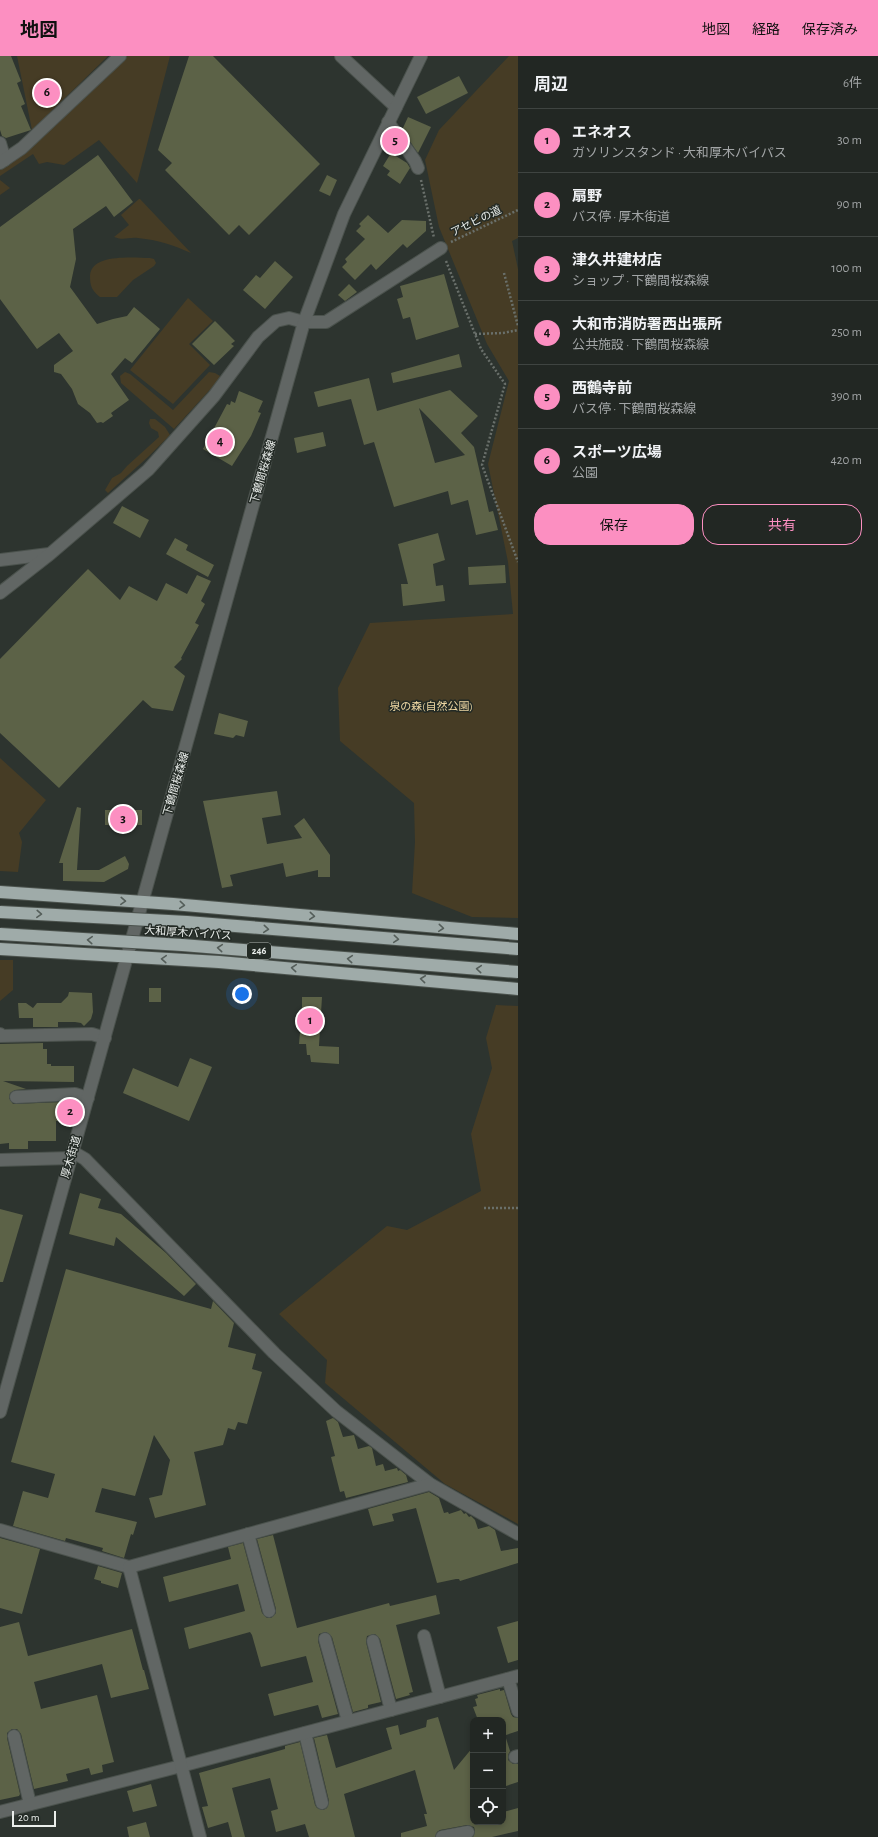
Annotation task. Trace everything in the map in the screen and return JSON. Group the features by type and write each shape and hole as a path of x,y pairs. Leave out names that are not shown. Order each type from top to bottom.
{"highway":[{"path":"0,892 143,902 518,934"},
{"name":"大和厚木バイパス","path":"0,912 187,922 518,950"},
{"name":"大和厚木バイパス","path":"0,934 182,945 518,972"},
{"name":"246","path":"0,949 226,962 518,989"}],"street":[{"path":"0,143 3,162 22,148 120,56"},
{"path":"340,56 396,107"},
{"name":"下鶴間桜森線","path":"143,902 304,322 344,214 421,56"},
{"path":"388,122 415,161 418,168"},
{"path":"0,593 50,554 148,470 214,396 258,337 276,321 289,318 304,322 326,322 439,250"},
{"path":"0,560 50,554"},
{"name":"厚木街道","path":"0,1412 143,902"},
{"path":"0,1034 0,1036 92,1034 105,1038"},
{"path":"16,1097 75,1094 88,1098"},
{"path":"0,1160 72,1155 85,1159 237,1316 330,1406 430,1484 518,1534"},
{"path":"0,1530 129,1567 430,1484"},
{"path":"248,1534 269,1611"},
{"path":"129,1567 200,1837"},
{"path":"424,1636 440,1697"},
{"path":"325,1639 348,1721"},
{"path":"373,1641 391,1710"},
{"path":"0,1812 181,1766 513,1678 518,1711"},
{"path":"305,1733 322,1803"},
{"path":"14,1736 30,1804"},
{"path":"450,1836 468,1832"}],"path":[{"path":"418,168 439,250 481,349 505,384 482,465 518,562"},
{"name":"アセビの道","path":"439,250 448,243 518,210"},
{"path":"504,273 518,326"},
{"path":"475,334 503,333 518,330"},
{"path":"484,1208 518,1208"}],"green space":[{"path":"17,56 108,56 32,130"},
{"path":"124,56 170,56 137,183 99,140 64,165 47,162 39,164 33,154 0,176 0,168"},
{"name":"泉の森(自然公園)","path":"509,56 518,56 518,238 512,241 518,269 518,918 472,917 412,893 415,842 414,803 340,741 338,688 370,623 513,614 508,562 488,464 509,381 487,344 439,227 425,160 439,130"},
{"path":"0,180 10,188 0,195"},
{"path":"139,199 191,253 172,245 152,240 134,238 121,239 114,237 129,225 121,215"},
{"path":"114,258 154,259 156,263 154,266 133,280 117,297 100,297 92,288 90,276 92,269 98,263"},
{"path":"188,298 213,321 189,344 210,365 173,404 130,370"},
{"path":"125,372 130,374 173,410 209,372 220,376 217,382 174,429 121,383 120,376"},
{"path":"150,419 155,419 165,427 170,435 108,493 105,490 112,478 121,473 159,437 158,432 151,428 149,423"},
{"path":"0,758 46,800 19,833 22,842 18,872 0,871"},
{"path":"0,960 13,960 13,990 0,1001"},
{"path":"496,1005 518,1006 518,1524 445,1484 325,1383 327,1360 279,1314 387,1226 407,1230 481,1191 471,1134 492,1068 486,1038"}],"building":[{"path":"0,56 11,56 21,81 17,83 25,104 21,106 31,130 6,138 2,136 0,130"},
{"path":"189,56 213,56 320,164 249,235 239,225 229,235 165,170 172,163 158,150"},
{"path":"459,76 468,93 426,114 417,97"},
{"path":"408,117 431,127 418,153 402,130"},
{"path":"391,153 407,163 410,168 400,184 387,175 390,171 383,166"},
{"path":"98,155 133,202 114,217 106,206 73,229 76,259 70,287 97,324 127,316 134,307 160,329 132,363 125,358 111,374 129,400 111,413 113,416 103,423 97,423 90,413 78,404 72,389 61,374 54,372 54,365 73,351 59,333 37,349 0,299 0,227"},
{"path":"327,175 337,180 330,196 319,191"},
{"path":"368,215 388,233 402,220 426,221 426,231 407,248 403,244 376,270 371,264 355,280 342,267 347,262 345,259 365,239 356,231 361,226 359,224"},
{"path":"275,261 293,277 265,309 243,290 256,275 260,278"},
{"path":"444,274 459,327 416,340 410,317 403,319 397,299 403,297 400,286"},
{"path":"349,284 357,292 345,301 338,295"},
{"path":"215,321 235,341 231,344 234,346 214,365 192,344"},
{"path":"459,354 462,367 393,383 391,373"},
{"path":"369,378 377,411 450,390 478,416 461,433 474,447 489,512 493,511 498,530 476,535 468,500 451,505 448,491 394,507 374,442 364,445 351,399 318,407 314,392","holes":["419,408 465,455 435,463"]},
{"path":"239,391 263,401 258,412 261,413 251,436 232,466 203,449 227,404 230,405 231,401 235,403"},
{"path":"323,432 326,446 297,453 294,438"},
{"path":"122,506 149,520 140,538 113,523"},
{"path":"438,533 445,560 433,564 436,586 443,585 445,601 403,606 401,584 408,584 398,544"},
{"path":"175,538 188,545 186,550 214,565 208,577 166,554"},
{"path":"505,565 506,583 469,585 468,567"},
{"path":"88,569 120,600 129,586 157,601 166,583 187,594 197,575 211,581 201,601 205,604 195,623 199,625 181,658 182,659 174,667 185,676 173,711 152,708 143,700 59,788 0,733 0,659"},
{"path":"219,713 248,721 244,737 236,735 233,738 214,734"},
{"path":"277,791 281,815 262,818 267,844 302,838 294,826 304,818 330,855 330,877 318,877 318,870 286,877 283,863 230,875 233,886 222,888 203,801"},
{"path":"77,807 81,808 77,870 99,870 125,856 129,864 128,869 104,882 63,881 63,863 59,863"},
{"path":"105,810 142,810 142,825 105,825"},
{"path":"149,988 161,988 161,1002 149,1002"},
{"path":"69,992 92,993 93,1012 91,1019 84,1026 81,1023 75,1022 58,1022 58,1027 33,1027 33,1018 19,1018 18,1003 26,1003 33,1008 37,1003 61,1003 68,996"},
{"path":"302,997 322,997 319,1046 339,1047 339,1064 311,1062 310,1055 307,1055 306,1044 299,1044 300,1032 302,1031"},
{"path":"43,1043 43,1049 47,1049 47,1064 51,1064 51,1066 74,1066 74,1082 3,1081 26,1089 15,1090 10,1093 9,1098 13,1104 63,1102 63,1113 59,1113 59,1121 56,1121 56,1141 28,1141 28,1149 9,1149 9,1143 0,1144 0,1044"},
{"path":"190,1058 212,1067 189,1121 123,1093 133,1068 178,1087"},
{"path":"80,1193 101,1199 98,1208 121,1214 166,1253 196,1284 184,1296 116,1237 114,1246 69,1234"},
{"path":"0,1209 23,1215 3,1282 0,1282"},
{"path":"66,1269 211,1309 213,1301 234,1323 228,1347 256,1354 252,1369 262,1372 247,1424 238,1422 235,1430 228,1428 223,1445 194,1452 206,1505 155,1518 149,1498 162,1495 170,1460 154,1435 135,1496 102,1488 95,1512 137,1522 133,1535 131,1534 124,1558 102,1551 103,1548 66,1538 65,1541 13,1526 23,1491 48,1498 55,1474 11,1462"},
{"path":"333,1418 338,1422 343,1437 354,1435 358,1449 369,1446 372,1448 376,1466 383,1464 385,1471 397,1468 398,1471 400,1470 406,1475 408,1482 346,1498 344,1491 340,1492 331,1457 335,1456 326,1421"},
{"path":"429,1492 439,1498 444,1513 448,1512 449,1514 461,1510 464,1514 466,1513 469,1517 471,1516 475,1520 478,1529 489,1526 495,1530 501,1551 518,1548 518,1563 460,1581 459,1579 456,1579 437,1583 416,1508 392,1514 394,1521 373,1526 368,1509"},
{"path":"273,1535 297,1628 389,1603 390,1606 436,1595 440,1614 396,1625 413,1692 409,1693 410,1695 396,1699 380,1639 375,1634 367,1636 366,1642 381,1702 368,1705 368,1708 353,1712 332,1637 326,1632 319,1634 318,1641 338,1714 322,1718 318,1705 274,1716 268,1694 313,1682 306,1656 261,1667 250,1632 189,1649 184,1628 245,1611 238,1584 169,1602 163,1577 231,1559 228,1547 243,1543 262,1613 267,1618 271,1618 276,1613 276,1609 257,1539"},
{"path":"0,1538 40,1549 22,1614 0,1608"},
{"path":"98,1566 122,1573 118,1588 101,1583 101,1581 94,1579"},
{"path":"518,1621 518,1660 508,1663 497,1627"},
{"path":"19,1622 28,1656 132,1629 149,1689 111,1698 102,1664 34,1682 41,1709 97,1695 114,1762 102,1765 103,1772 91,1775 89,1768 66,1774 68,1781 34,1789 21,1734 17,1729 12,1729 7,1733 7,1738 20,1794 19,1796 0,1800 0,1627"},
{"path":"500,1689 500,1691 504,1690 511,1714 513,1717 518,1718 518,1731 506,1735 506,1717 477,1717 473,1707 477,1706 475,1699 478,1698 477,1695"},
{"path":"438,1717 454,1770 470,1751 470,1825 506,1825 506,1811 518,1808 518,1831 492,1837 473,1837 475,1831 474,1827 467,1825 440,1830 437,1832 435,1837 401,1837 401,1833 427,1826 424,1814 427,1814 415,1770 344,1794 355,1837 309,1837 305,1824 276,1832 271,1811 278,1809 270,1778 232,1788 245,1837 232,1837 228,1822 208,1828 202,1807 208,1806 199,1773 285,1749 285,1746 300,1742 315,1805 317,1808 323,1810 327,1808 329,1801 314,1738 327,1735 336,1768 392,1749 386,1728 398,1725 400,1735 426,1727 427,1720"},
{"path":"506,1738 510,1751 508,1760 513,1764 518,1764 518,1782 506,1786"},
{"path":"151,1784 157,1806 133,1812 127,1791"},
{"path":"146,1822 150,1837 129,1837 127,1827"}],"place":[{"name":"スポーツ広場","path":"47,93"},
{"name":"西鶴寺前","path":"395,141"},
{"name":"大和市消防署西出張所","path":"220,442"},
{"name":"津久井建材店","path":"123,819"},
{"name":"エネオス","path":"310,1021"},
{"name":"扇野","path":"70,1112"}]}
